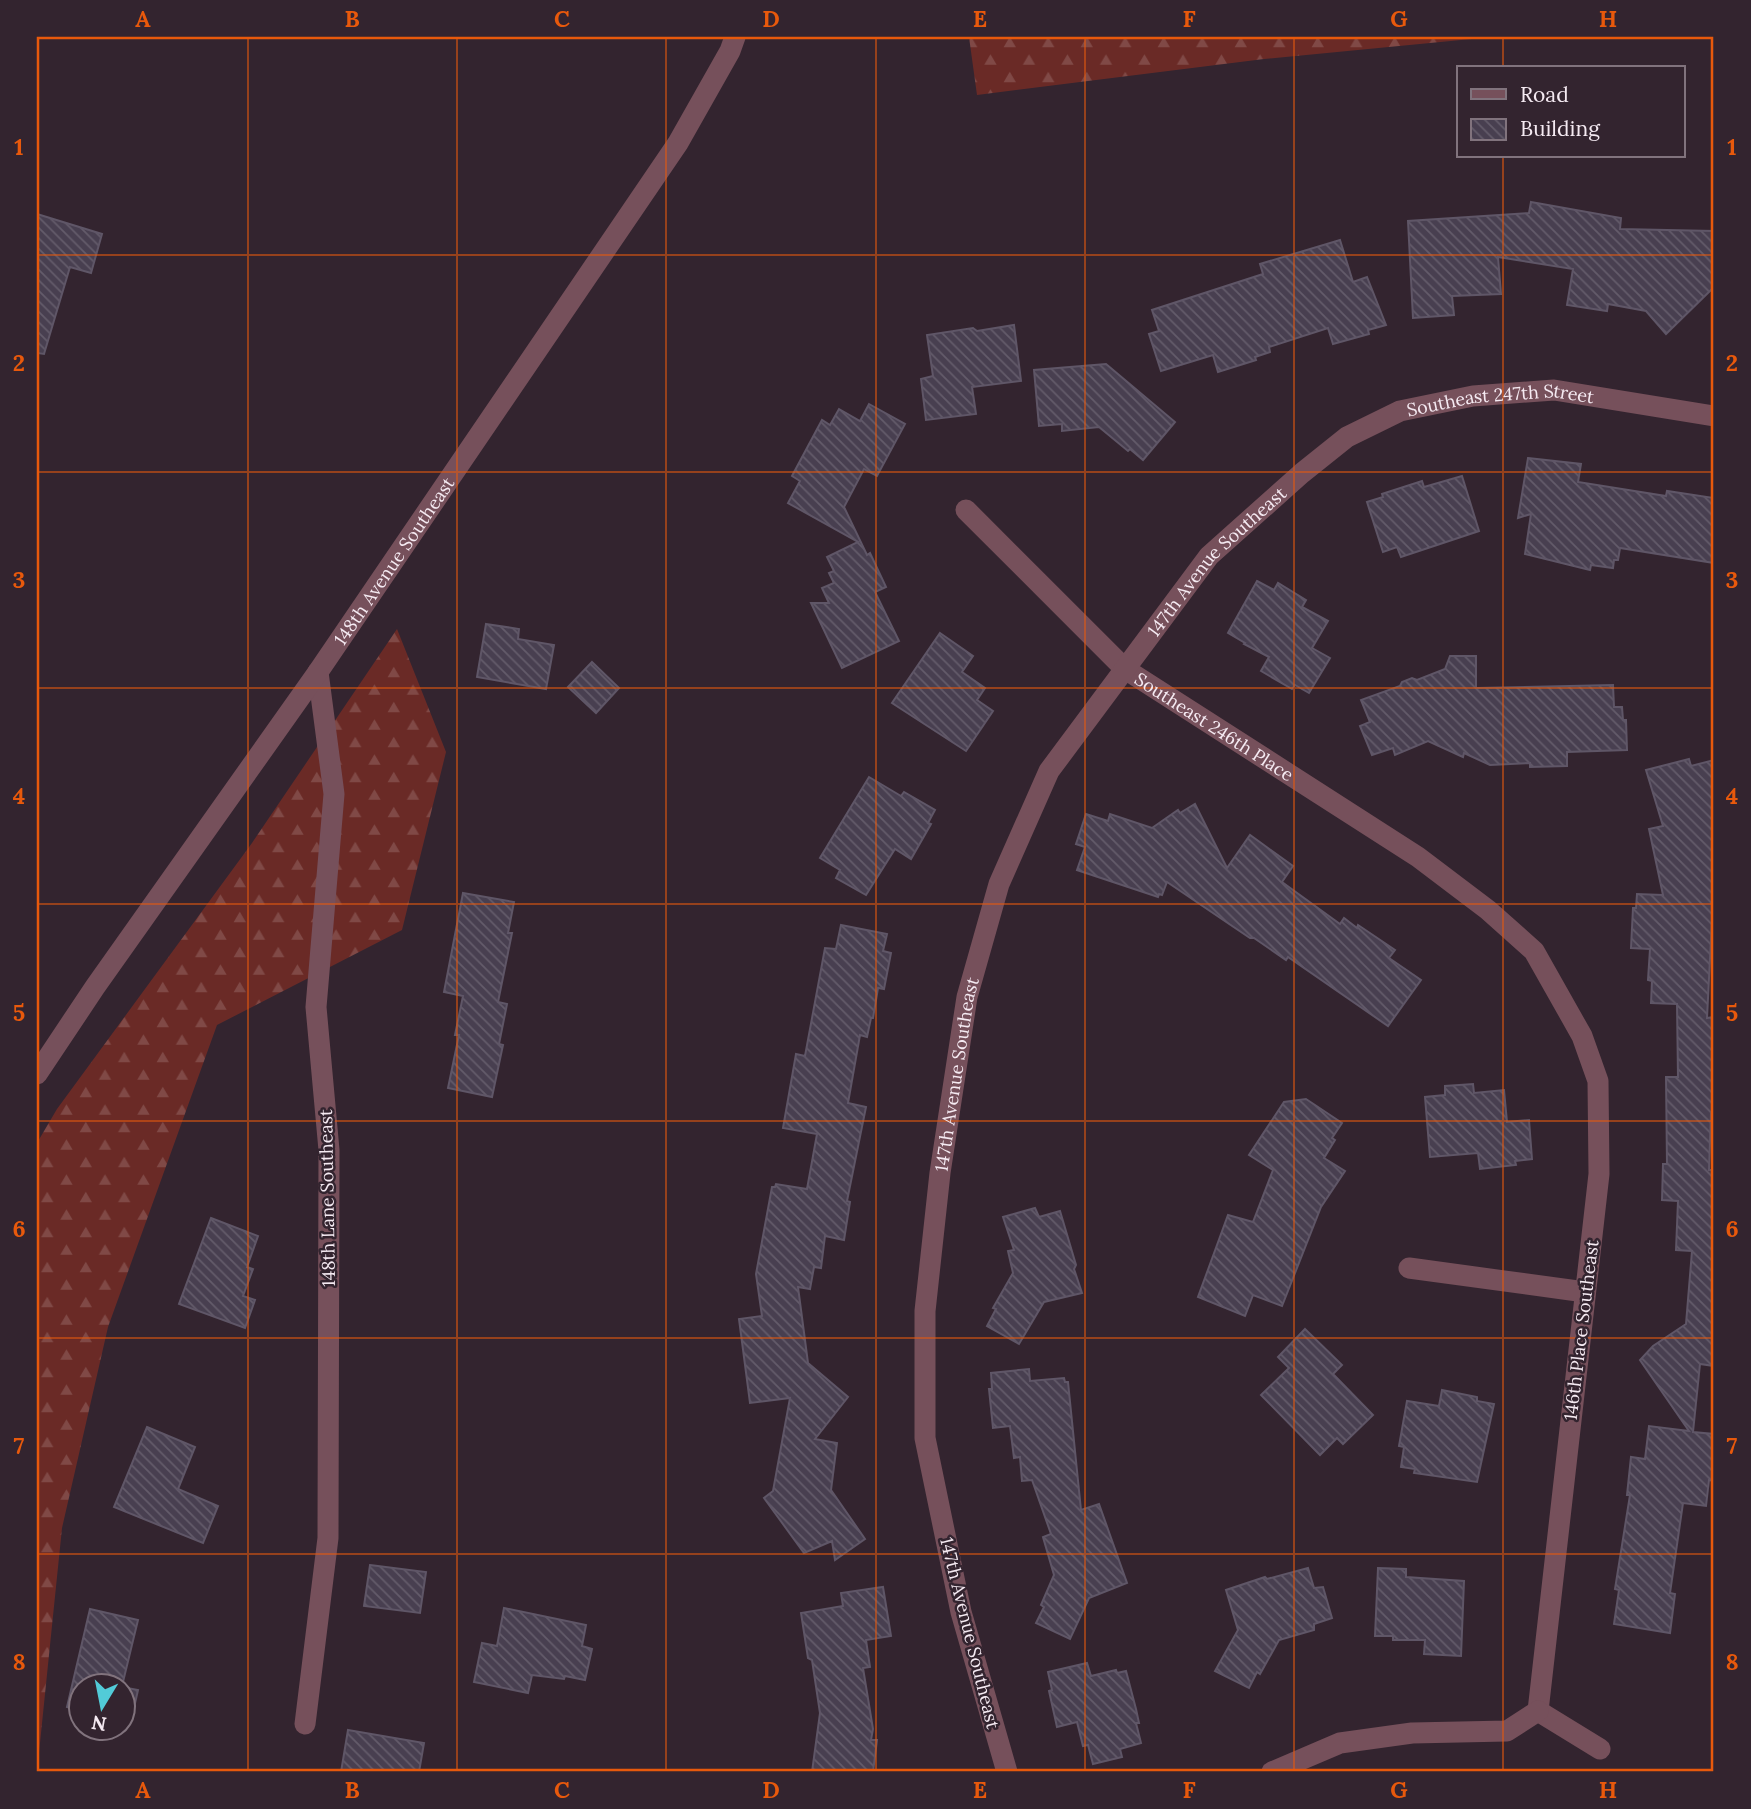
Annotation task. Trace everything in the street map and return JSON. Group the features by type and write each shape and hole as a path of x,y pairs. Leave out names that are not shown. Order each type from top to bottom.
{"street":[{"name":"148th Avenue Southeast","path":"37,1074 95,987 318,672 678,143 730,51 735,37"},
{"name":"Southeast 247th Street","path":"1302,473 1347,437 1400,411 1473,396 1554,390 1714,416"},
{"name":"147th Avenue Southeast","path":"1007,1772 961,1612 925,1438 925,1311 940,1173 967,997 999,884 1049,771 1209,556 1302,473"},
{"name":"Southeast 246th Place","path":"966,510 1125,669 1418,857 1488,909"},
{"name":"148th Lane Southeast","path":"305,1724 328,1538 329,1150 316,1007 334,794 318,672"},
{"name":"146th Place Southeast","path":"1488,909 1534,951 1582,1036 1598,1081 1600,1174 1538,1711"},
{"path":"1409,1268 1585,1292"},
{"path":"1272,1772 1339,1743 1412,1733 1507,1731 1538,1711 1600,1749"}],"green space":[{"path":"969,37 1492,37 1264,59 977,95"},
{"path":"397,629 446,752 402,930 217,1025 108,1327 62,1528 37,1772 37,1143 57,1109 252,843"}],"building":[{"path":"1531,202 1621,218 1620,229 1714,231 1714,287 1666,334 1646,311 1608,304 1607,311 1567,305 1573,269 1498,257 1501,294 1452,296 1454,315 1413,318 1408,221 1529,213"},
{"path":"37,214 102,234 91,273 70,267 44,354 37,353"},
{"path":"1340,240 1353,282 1367,277 1386,325 1368,330 1369,334 1333,344 1328,328 1269,347 1270,352 1255,357 1256,360 1218,372 1213,355 1161,371 1149,334 1159,331 1152,310 1263,274 1260,264"},
{"path":"1014,325 1021,381 972,387 976,414 926,420 921,379 933,376 927,335"},
{"path":"1106,364 1175,422 1143,460 1099,427 1062,431 1062,424 1039,426 1034,370"},
{"path":"869,404 905,424 877,476 864,469 844,507 886,587 875,592 899,641 842,668 811,603 829,603 822,588 834,583 829,573 834,571 827,557 858,542 788,503 800,481 792,476 822,420 830,425 839,409 860,421"},
{"path":"1528,458 1581,464 1578,482 1666,496 1667,491 1714,498 1714,563 1620,548 1613,568 1591,565 1590,570 1525,554 1531,514 1518,518"},
{"path":"1462,476 1479,531 1401,557 1397,547 1383,552 1367,502 1383,497 1382,494 1422,481 1424,487"},
{"path":"1257,581 1274,590 1278,583 1306,600 1302,607 1328,621 1312,648 1330,658 1309,693 1295,685 1292,689 1261,671 1269,657 1228,633"},
{"path":"486,624 519,629 518,639 554,645 546,689 477,677"},
{"path":"940,633 973,656 962,672 985,688 977,700 993,711 966,751 892,703"},
{"path":"1450,656 1476,656 1476,688 1613,685 1614,707 1622,707 1623,720 1626,720 1627,750 1567,752 1567,766 1530,767 1530,763 1490,765 1464,753 1463,757 1428,741 1395,755 1393,748 1372,755 1360,726 1370,722 1361,700 1400,686 1402,682 1412,678 1417,680 1445,669"},
{"path":"592,662 619,688 596,713 568,687"},
{"path":"1689,759 1691,766 1714,760 1714,879 1707,1018 1714,1017 1714,1112 1711,1112 1709,1170 1714,1170 1714,1366 1700,1364 1693,1432 1714,1434 1714,1481 1709,1480 1706,1506 1683,1503 1670,1593 1675,1594 1670,1633 1614,1624 1619,1590 1615,1589 1630,1495 1627,1495 1631,1457 1645,1459 1649,1426 1689,1431 1640,1360 1653,1346 1686,1324 1692,1251 1676,1250 1678,1201 1662,1200 1663,1164 1667,1164 1666,1077 1678,1077 1677,1004 1651,1003 1652,981 1648,980 1650,949 1631,948 1633,908 1636,908 1637,894 1663,895 1649,829 1663,826 1646,770"},
{"path":"869,777 901,796 904,792 935,810 928,823 931,824 911,859 895,849 866,895 836,878 840,870 820,858"},
{"path":"1195,804 1227,868 1250,835 1293,866 1282,882 1340,924 1344,918 1395,950 1389,958 1421,980 1388,1026 1288,957 1286,960 1250,938 1167,882 1162,895 1159,894 1158,897 1077,870 1085,847 1076,844 1086,814 1108,821 1110,814 1152,828 1178,810 1180,813"},
{"path":"463,893 514,902 508,933 512,933 498,1002 507,1004 499,1044 503,1045 492,1097 448,1088 459,1035 455,1035 463,996 444,992"},
{"path":"841,925 887,934 883,951 891,953 884,989 878,988 867,1037 860,1035 848,1103 866,1107 847,1201 850,1202 844,1240 825,1236 821,1268 814,1267 810,1289 798,1287 808,1363 848,1397 815,1439 837,1443 831,1490 865,1539 835,1560 832,1541 804,1553 764,1498 773,1491 790,1398 750,1403 739,1319 762,1316 756,1274 772,1187 776,1184 807,1189 817,1134 783,1128 796,1054 805,1056 825,948 836,949"},
{"path":"1473,1084 1474,1093 1504,1090 1507,1122 1529,1120 1532,1159 1515,1161 1516,1165 1480,1169 1478,1153 1430,1157 1425,1097 1445,1095 1445,1086"},
{"path":"1306,1099 1342,1123 1324,1158 1345,1171 1321,1207 1282,1306 1253,1295 1245,1316 1198,1297 1228,1215 1253,1222 1273,1170 1249,1155 1284,1102"},
{"path":"1035,1208 1039,1217 1060,1211 1082,1293 1044,1302 1019,1344 987,1326 996,1309 993,1308 1013,1273 1008,1251 1014,1250 1003,1217"},
{"path":"211,1218 258,1236 247,1267 253,1269 243,1296 255,1300 245,1328 179,1304"},
{"path":"1305,1329 1342,1365 1333,1374 1373,1415 1343,1444 1337,1438 1320,1455 1261,1395 1289,1368 1278,1357"},
{"path":"1029,1369 1030,1381 1064,1378 1065,1382 1068,1382 1081,1510 1099,1504 1127,1583 1089,1598 1070,1639 1036,1623 1054,1575 1043,1537 1051,1534 1032,1480 1022,1481 1020,1457 1014,1458 1010,1426 993,1428 989,1389 992,1389 991,1373"},
{"path":"1442,1390 1477,1397 1477,1401 1494,1404 1477,1482 1414,1473 1415,1469 1401,1467 1404,1447 1399,1446 1407,1401 1439,1406"},
{"path":"147,1427 195,1447 178,1489 218,1506 203,1543 114,1507"},
{"path":"370,1565 426,1572 420,1613 364,1606"},
{"path":"1308,1568 1314,1588 1323,1587 1332,1618 1314,1624 1314,1630 1279,1640 1249,1688 1215,1671 1238,1630 1226,1590 1265,1577 1267,1579"},
{"path":"1378,1568 1406,1569 1406,1577 1464,1581 1461,1656 1424,1654 1425,1640 1393,1640 1393,1636 1375,1636"},
{"path":"883,1587 891,1636 866,1640 870,1667 863,1668 873,1729 871,1740 877,1740 873,1772 812,1772 820,1713 801,1613 843,1606 841,1593"},
{"path":"504,1608 586,1625 582,1646 592,1649 585,1680 565,1676 564,1679 532,1675 528,1693 474,1682 482,1643 497,1646"},
{"path":"90,1609 138,1620 125,1672 75,1672"},
{"path":"1087,1663 1091,1676 1116,1670 1117,1673 1126,1671 1139,1723 1136,1723 1141,1743 1120,1749 1122,1757 1093,1764 1088,1745 1083,1746 1077,1722 1057,1727 1049,1691 1052,1690 1048,1672"},
{"path":"348,1730 424,1743 419,1772 341,1772"}]}
